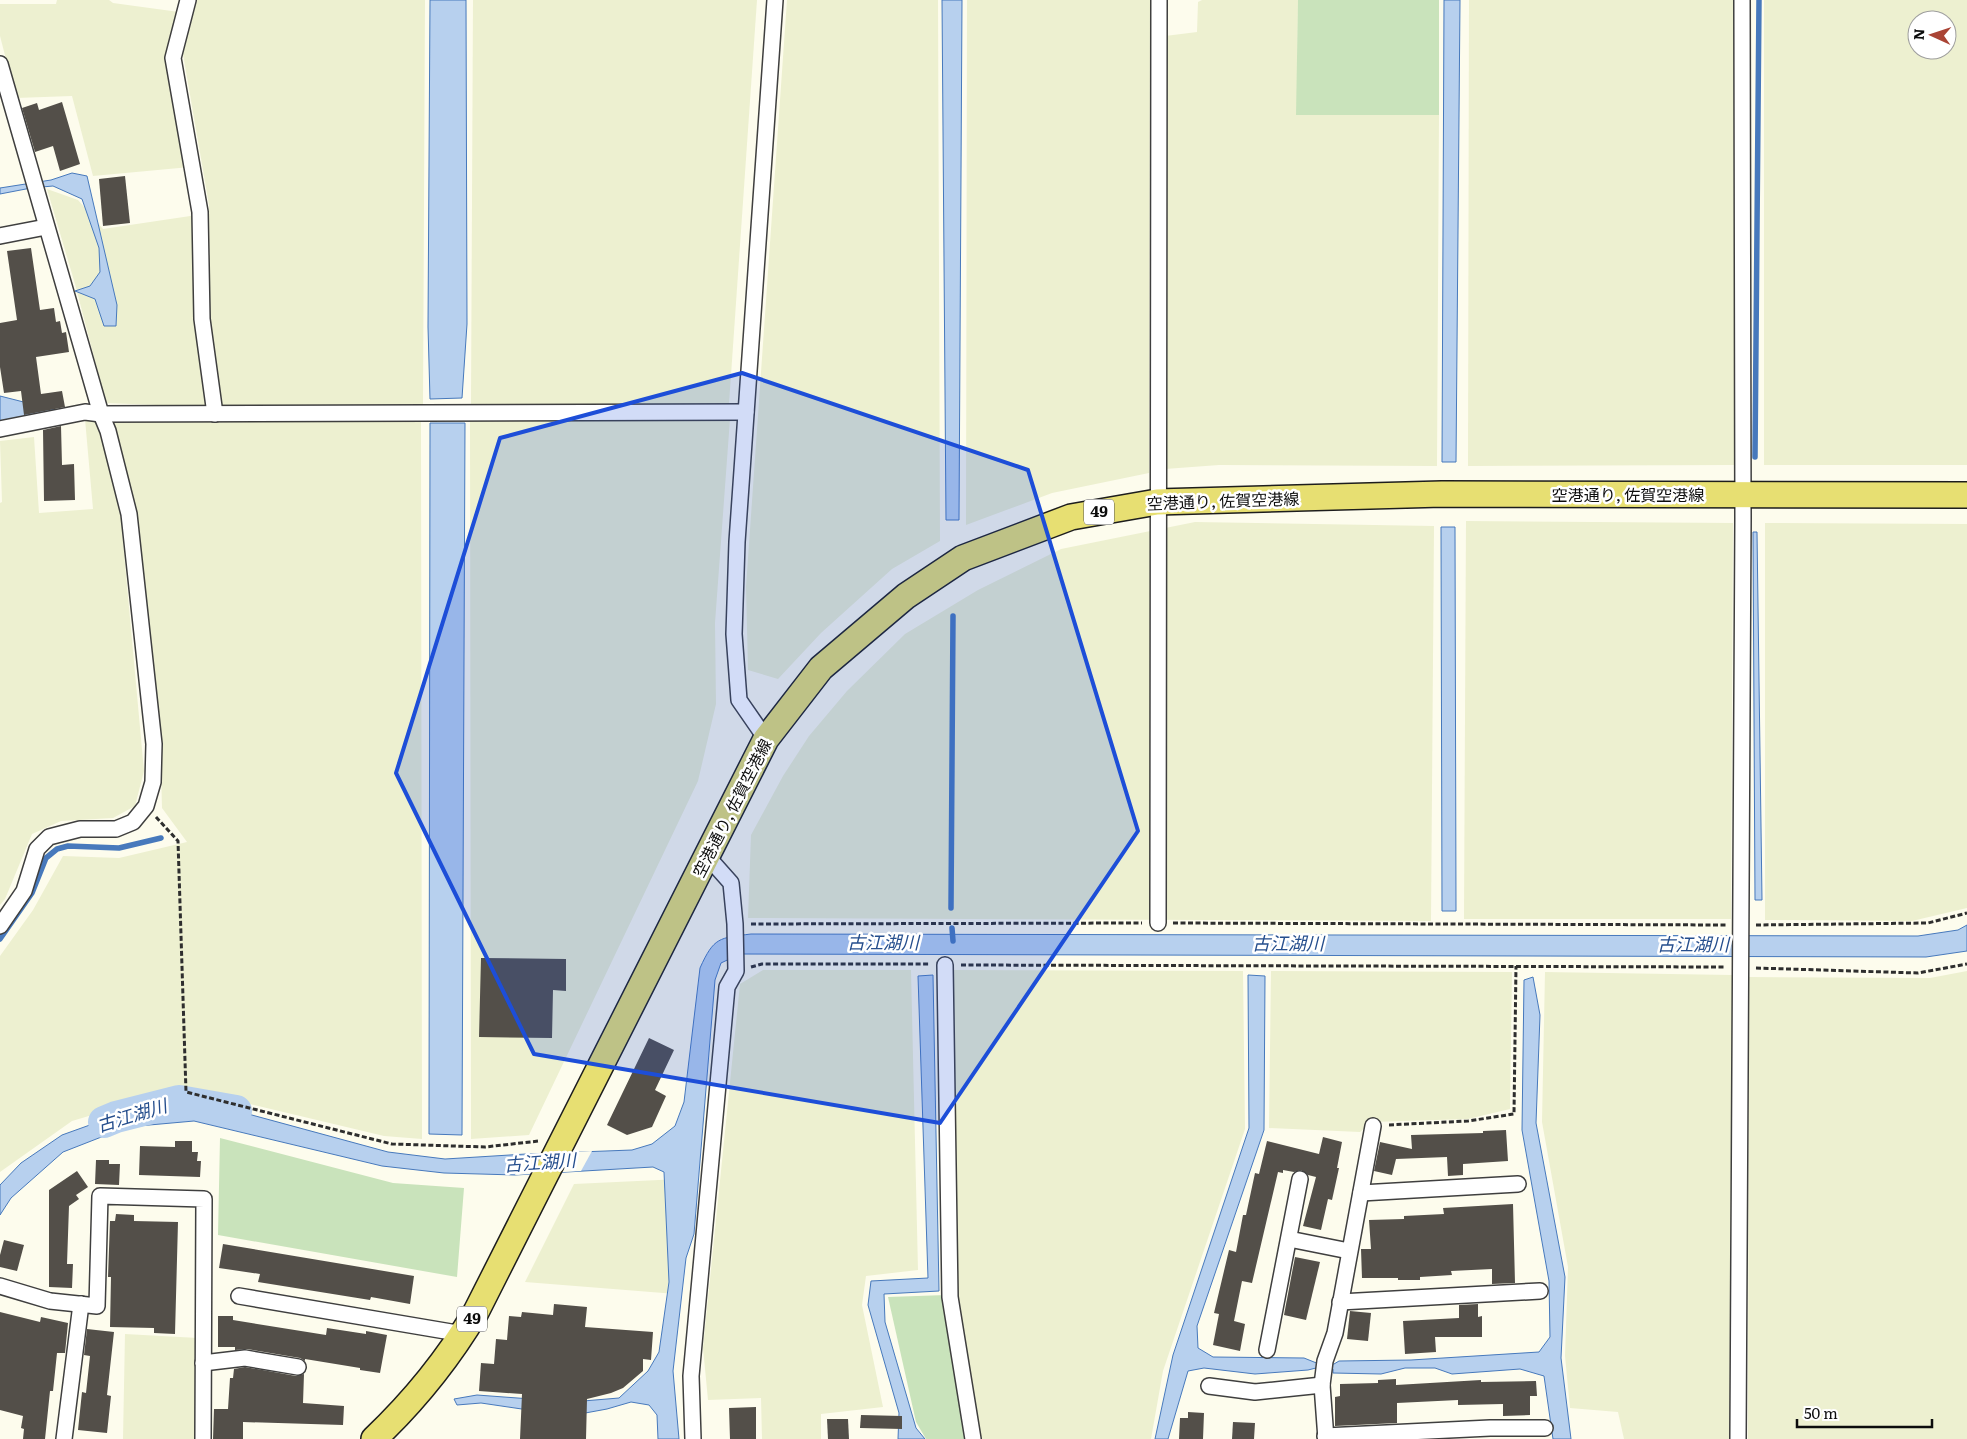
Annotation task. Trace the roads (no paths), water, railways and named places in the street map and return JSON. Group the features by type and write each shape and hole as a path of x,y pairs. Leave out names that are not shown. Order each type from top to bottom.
{"main road":[{"name":"空港通り, 佐賀空港線","path":"374,1439 404,1410 438,1370 476,1312 766,739 821,668 906,596 963,558 1071,517 1157,502 1442,494 1967,495"}],"street":[{"path":"188,0 173,58 200,212 202,319 215,414"},
{"path":"766,739 738,700 734,634 737,542 775,0"},
{"path":"1158,923 1159,0"},
{"path":"1738,1439 1743,496 1742,0"},
{"path":"0,64 101,414 108,431 129,514 154,744 153,782 146,806 133,822 116,829 80,829 49,837 37,849 24,891 0,926"},
{"path":"0,236 46,227"},
{"path":"0,429 85,412 101,414 215,414 746,412"},
{"path":"692,1439 692,1366 727,987 736,971 735,924 731,883 707,856"},
{"path":"945,964 950,1297 973,1439"},
{"path":"1373,1126 1335,1333 1324,1373 1326,1437 1490,1428 1545,1428"},
{"path":"1267,1350 1300,1179"},
{"path":"1361,1193 1518,1184"},
{"path":"0,1286 50,1301 97,1306 100,1196 204,1199 203,1439"},
{"path":"1289,1239 1349,1251"},
{"path":"1340,1302 1540,1292"},
{"path":"240,1296 463,1334"},
{"path":"64,1439 81,1304"},
{"path":"203,1362 245,1358 298,1368"},
{"path":"1210,1386 1255,1392 1324,1373"}],"water":[{"path":"430,0 466,0 467,324 462,398 430,399 428,327"},
{"path":"942,0 962,0 959,520 946,520"},
{"path":"1444,0 1460,0 1456,462 1442,462"},
{"path":"72,173 87,176 117,305 116,326 104,326 95,299 75,291 90,286 100,272 99,248 82,199 53,186 0,194 0,188 51,180"},
{"path":"0,396 59,411 0,422"},
{"path":"430,423 465,423 462,1135 429,1134"},
{"path":"1441,527 1455,527 1456,911 1442,911"},
{"path":"1753,532 1757,532 1762,900 1755,900"},
{"path":"1967,925 1967,951 1926,957 740,954 721,963 715,980 694,1234 686,1258 673,1371 679,1439 658,1439 657,1415 649,1405 631,1402 607,1409 569,1416 481,1403 457,1405 454,1399 477,1395 571,1402 619,1398 648,1371 659,1352 669,1282 664,1172 653,1167 515,1175 444,1173 382,1166 194,1121 127,1127 63,1152 11,1198 0,1215 0,1185 21,1163 62,1135 126,1112 204,1102 388,1152 445,1159 632,1150 652,1144 675,1126 684,1102 700,968 709,950 714,945 724,938 740,935 1918,936 1958,930"},
{"path":"933,975 939,1291 884,1294 885,1322 916,1428 925,1439 898,1439 899,1413 868,1305 871,1281 928,1278 918,976"},
{"path":"1248,975 1265,976 1264,1130 1197,1326 1198,1348 1213,1357 1304,1358 1319,1364 1334,1364 1339,1361 1411,1360 1539,1352 1550,1337 1549,1281 1522,1130 1524,980 1533,977 1540,1015 1536,1123 1565,1277 1561,1358 1571,1439 1553,1439 1544,1376 1520,1369 1452,1374 1435,1368 1405,1368 1381,1374 1333,1373 1333,1369 1316,1368 1255,1374 1204,1368 1188,1371 1168,1439 1155,1439 1173,1355 1249,1128"}],"waterway":[{"path":"1755,457 1759,0"},
{"path":"951,908 953,616"},
{"path":"0,939 32,893 46,858 57,849 68,846 119,848 161,838"},
{"path":"952,928 953,941"},
{"name":"古江湖川","path":"104,1122 116,1117 179,1101 236,1111"}]}
